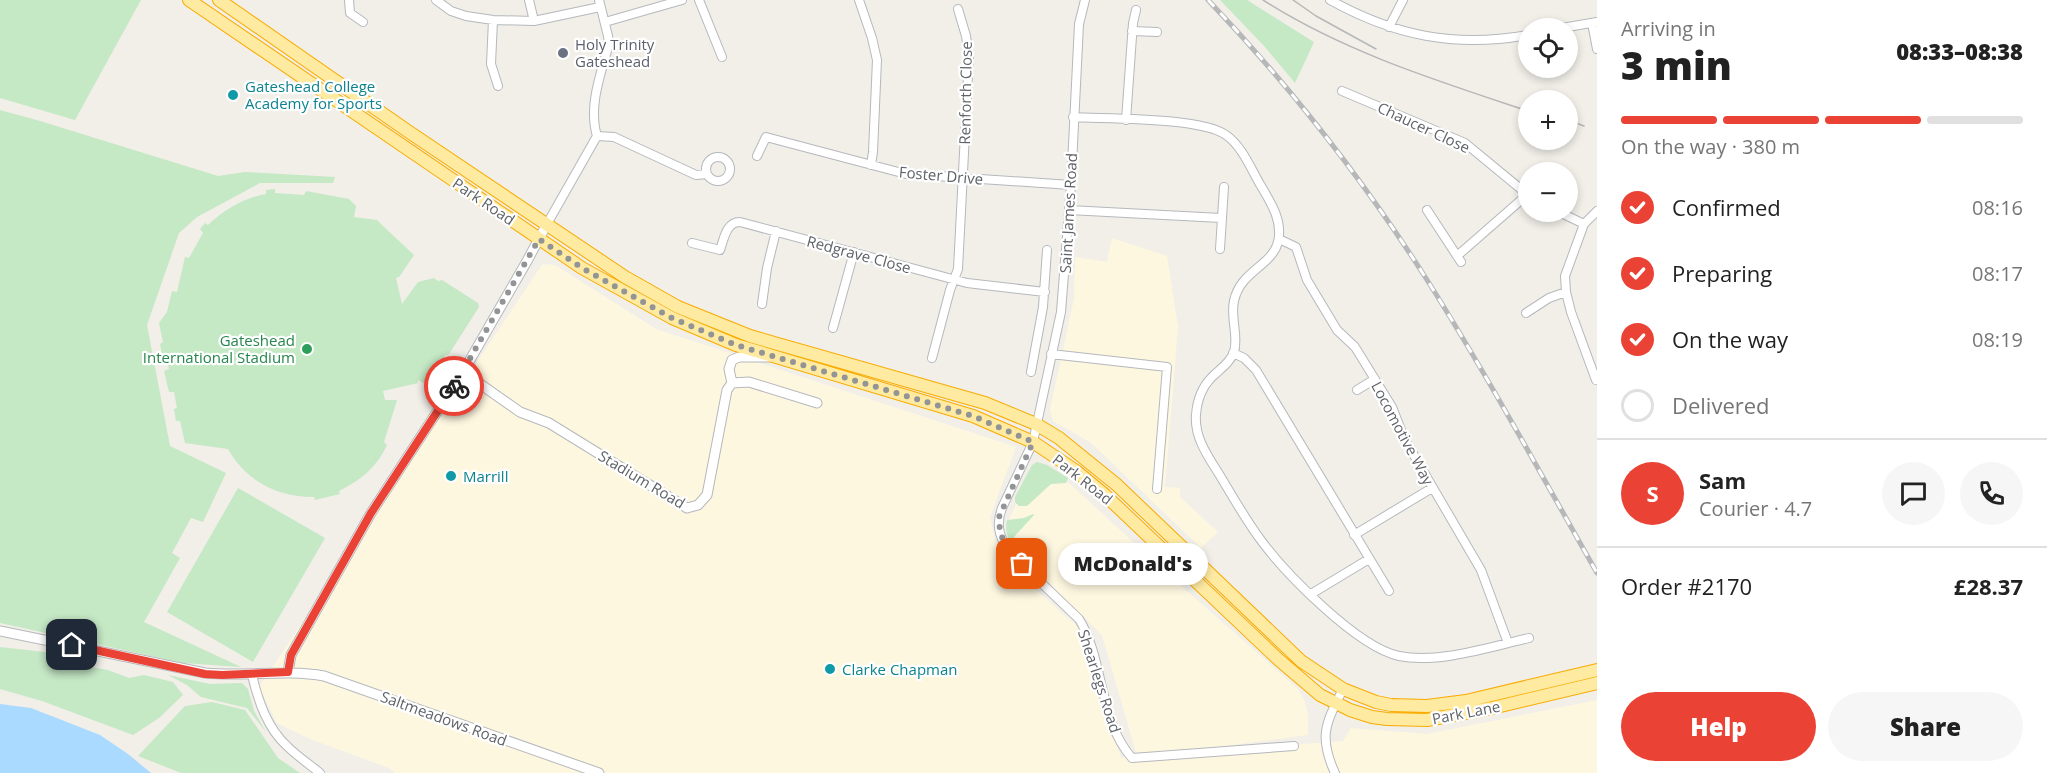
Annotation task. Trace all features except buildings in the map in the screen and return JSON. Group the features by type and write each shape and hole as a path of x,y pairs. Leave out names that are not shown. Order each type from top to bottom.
{"highway":[{"name":"Park Road","path":"189,0 582,268 672,318 736,345 973,416 1033,442 1076,471 1105,495 1279,660 1320,695 1336,704"},
{"name":"Park Road","path":"224,3 412,134 625,277 678,307 750,336 985,403 1036,424 1083,456 1118,485 1301,661 1343,689"},
{"path":"219,21 224,3"},
{"path":"944,408 949,393"},
{"name":"Park Lane","path":"1343,689 1376,702 1391,705 1427,706 1466,701 1597,670"},
{"name":"Park Lane","path":"1336,704 1372,717 1427,720 1597,683"}],"street":[{"path":"349,0 351,13 363,22"},
{"path":"288,672 291,655 371,513 463,372 597,136 593,124 594,103 609,44 600,3 534,21 493,20 466,16 452,11 436,0"},
{"path":"529,0 534,21"},
{"path":"605,21 682,0"},
{"path":"699,0 722,57"},
{"path":"858,0 872,38 877,60 871,165"},
{"name":"Saint James Road","path":"1036,424 1063,296 1079,24 1085,0"},
{"path":"1330,0 1389,27 1425,37 1459,41 1493,40 1518,36"},
{"path":"1389,27 1403,0"},
{"name":"Renforth Close","path":"932,358 958,269 969,56 958,9"},
{"path":"1126,120 1132,31 1136,10"},
{"path":"493,20 491,64 498,86"},
{"path":"1578,26 1594,23 1597,49"},
{"path":"1132,31 1156,32"},
{"name":"Chaucer Close","path":"1342,91 1465,143 1518,186"},
{"path":"1074,117 1206,125 1226,135 1240,151 1275,211 1279,224 1279,239 1273,254 1249,274 1236,294 1232,310 1235,336 1233,353 1200,394 1196,415 1197,433 1203,448 1273,556 1311,594 1368,643 1400,656 1439,656 1529,638"},
{"path":"597,136 614,137 696,175 707,174"},
{"name":"Foster Drive","path":"758,156 766,137 906,174 1071,185"},
{"path":"1220,249 1224,187"},
{"path":"1427,210 1459,259 1518,203"},
{"path":"1069,210 1221,218"},
{"path":"1596,380 1570,312 1565,276 1584,224 1597,211"},
{"path":"1578,221 1584,224"},
{"name":"Redgrave Close","path":"693,243 720,250 727,231 735,222 954,280 1045,292"},
{"path":"762,304 767,268 776,231"},
{"name":"Locomotive Way","path":"1279,239 1296,247 1307,280 1337,330 1355,347 1395,412 1405,440 1481,570 1508,643"},
{"path":"1031,372 1045,292 1047,250"},
{"path":"833,328 854,252"},
{"path":"1526,314 1549,298 1566,292"},
{"path":"1233,353 1245,358 1256,370 1389,591"},
{"path":"1051,354 1167,367 1157,489"},
{"path":"774,357 739,357 732,360 729,369 732,383 749,382 817,403"},
{"name":"Stadium Road","path":"463,372 520,412 549,423 687,508 698,505 707,495 727,390 732,383"},
{"path":"1356,390 1375,379"},
{"name":"Shearlegs Road","path":"1036,424 1033,442 1002,508 999,529 1003,543 1012,555 1079,619 1087,631 1108,712 1121,746 1132,758 1294,746"},
{"path":"1354,535 1432,488"},
{"path":"1311,594 1369,559"},
{"name":"Saltmeadows Road","path":"0,631 205,674 252,675 288,672 324,676 598,773"},
{"path":"252,675 261,705 276,733 286,746 320,773"},
{"path":"1335,773 1325,743 1328,721 1343,689"}],"shaded area":[{"path":"1112,238 1167,256 1178,327 1165,487 1180,488 1180,497 1218,532 1201,548 1090,442 1053,421 1050,410 1074,299 1075,257 1107,262"},
{"path":"542,265 555,265 656,329 1016,447 990,517 999,557 1078,627 1121,758 1137,756 1102,635 1036,570 1010,539 1007,523 1037,464 1070,484 1298,689 1304,699 1308,714 1308,735 1157,755 1343,741 1351,728 1427,734 1597,700 1597,773 395,773 389,768 310,739 277,723 259,687"}],"green space":[{"path":"0,0 141,0 75,120 0,98"},
{"path":"1220,0 1247,0 1314,42 1295,83 1265,47"},
{"path":"0,110 218,176 245,172 335,177 333,183 260,183 197,217 179,233 147,325 170,446 226,473 203,522 191,518 172,553 180,558 144,622 241,667 183,663 0,623"},
{"name":"Gateshead International Stadium","path":"275,189 275,193 304,195 306,191 349,199 356,206 354,217 377,220 414,255 396,278 402,304 418,282 434,278 438,281 442,280 478,303 479,307 449,354 444,356 445,360 430,383 425,384 418,380 418,383 383,391 385,400 397,400 384,442 387,445 373,466 339,491 340,494 315,500 314,497 287,494 264,485 244,470 228,449 185,443 180,421 176,421 174,409 177,408 174,392 169,392 164,371 169,369 166,355 162,355 160,344 163,342 159,323 167,312 172,291 177,292 185,257 189,258 203,233 200,229 205,223 208,225 235,205 266,194 266,190"},
{"path":"1037,462 1047,465 1068,478 1066,483 1051,484 1027,506 1019,506 1015,502 1015,497 1032,465"},
{"path":"238,488 325,538 253,662 167,612"},
{"path":"1033,514 1014,537 1018,545 1015,550 1007,532 1007,520 1024,518"},
{"path":"0,647 45,652 73,664 108,670 129,678 144,675 173,682 183,695 159,718 133,735 42,701 0,689"},
{"path":"168,675 210,684 242,683 248,689 254,711 266,732 247,708 201,697 187,685"},
{"path":"212,702 245,710 278,758 300,773 181,773 138,756 185,706"}],"water":[{"path":"0,704 31,708 100,735 151,773 0,773"}],"tram line":[{"path":"1263,0 1326,35 1392,64 1518,108"},
{"path":"1293,0 1316,16 1376,49"},
{"path":"1578,124 1584,126"}],"railway":[{"path":"1208,0 1297,101 1379,208 1429,283 1472,354 1597,573"}],"way so far":[{"path":"454,386 539,239 582,268 672,318 736,345 973,416 1033,442 999,517 999,529 1003,543 1022,564"}],"place":[{"name":"Holy Trinity Gateshead","path":"563,53"},
{"name":"Gateshead College Academy for Sports","path":"233,95"},
{"name":"Gateshead International Stadium","path":"307,349"},
{"name":"Marrill","path":"451,476"},
{"name":"McDonald's","path":"1022,564"},
{"name":"Clarke Chapman","path":"830,669"}],"route":[{"path":"72,645 205,674 252,675 288,672 291,655 371,513 454,386"}]}
